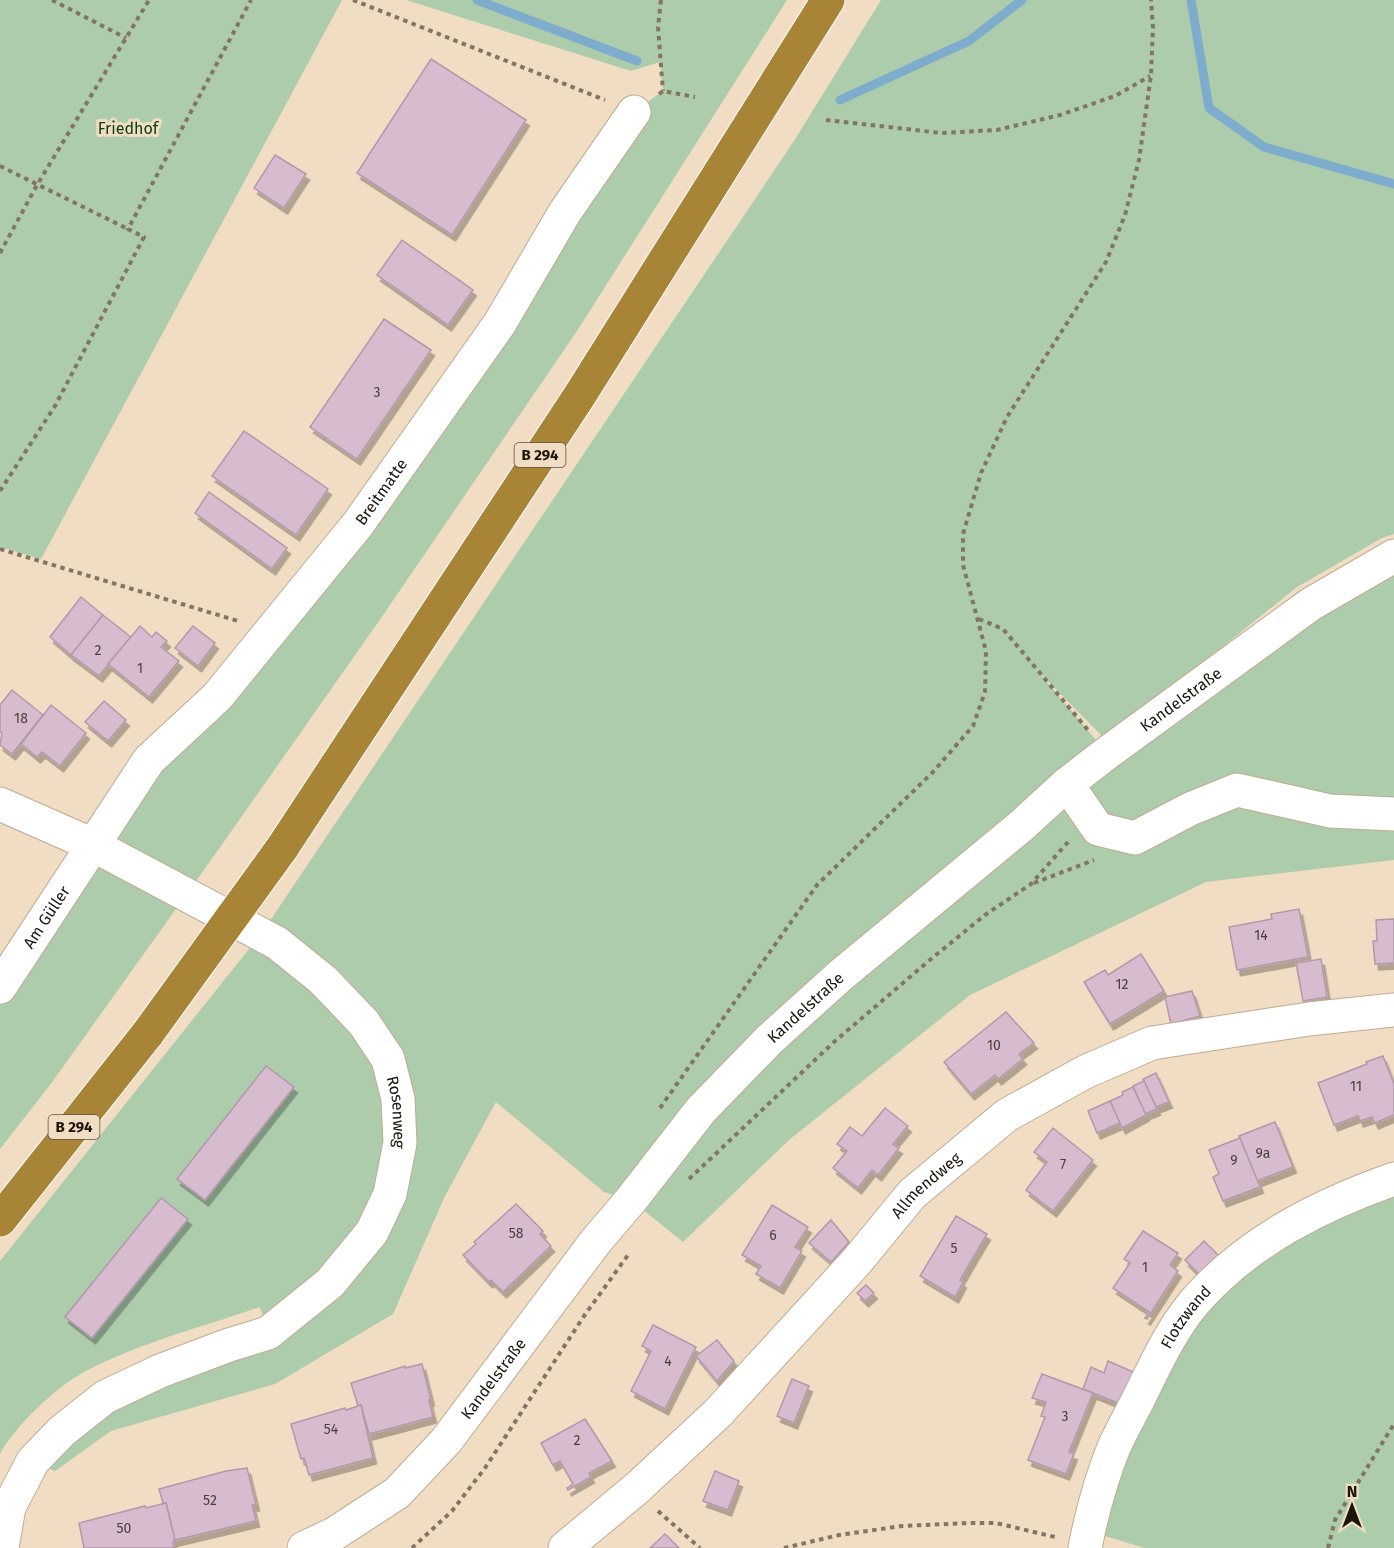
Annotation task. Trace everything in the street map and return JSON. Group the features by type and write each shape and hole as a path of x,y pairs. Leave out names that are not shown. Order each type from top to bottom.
{"highway":[{"name":"B 294","path":"0,1220 148,1033 282,848 579,395 828,0"}],"street":[{"name":"Breitmatte","path":"93,845 149,760 217,697 358,524 500,323 565,212 634,112"},
{"name":"Kandelstraße","path":"304,1548 334,1534 397,1493 446,1441 596,1241 631,1200 700,1110 770,1039 841,975 1020,827 1075,796 1311,604 1394,556"},
{"path":"1075,796 1098,829 1136,838 1190,808 1237,790 1330,812 1394,814"},
{"name":"Rosenweg","path":"0,804 93,845 277,943 324,980 364,1023 388,1059 398,1099 400,1143 390,1194 372,1232 330,1283 268,1334 229,1345 160,1371 105,1397 62,1431 33,1461 9,1507 2,1548"},
{"name":"Am Güller","path":"0,987 93,845"},
{"name":"Allmendweg","path":"565,1548 636,1489 718,1413 857,1261 912,1194 1007,1115 1085,1072 1152,1043 1309,1019 1394,1010"},
{"name":"Flotzwand","path":"1085,1546 1114,1447 1165,1345 1200,1297 1244,1256 1284,1228 1357,1192 1394,1179"}],"path":[{"path":"52,0 126,38"},
{"path":"0,252 37,185 149,0"},
{"path":"128,229 251,0"},
{"path":"353,0 634,112"},
{"path":"661,0 658,27 663,91"},
{"path":"658,1110 817,885 932,773 974,726 986,693 986,651 963,565 963,534 981,474 1007,417 1106,262 1125,215 1139,160 1151,75 1153,28 1151,0"},
{"path":"826,120 941,133 997,130 1060,115 1115,96 1151,75"},
{"path":"0,166 144,237 55,406 0,491"},
{"path":"0,549 270,631"},
{"path":"1031,884 1067,843 1075,796"},
{"path":"688,1181 834,1042 986,915 1031,884 1101,857"},
{"path":"412,1548 452,1511 485,1468 584,1316 631,1252"},
{"path":"1328,1548 1335,1520 1394,1424"},
{"path":"656,1510 700,1548"},
{"path":"784,1548 839,1534 892,1527 970,1523 996,1523 1085,1546"}],"green space":[{"name":"Friedhof","path":"0,0 342,0 41,559 0,547"},
{"path":"406,0 787,0 577,331 379,621 50,1085 0,1149 0,987 37,929 217,697 634,112 663,91 660,62 631,71"},
{"path":"881,0 1394,0 1394,534 1382,538 1297,587 1106,740 1036,669 1107,753 1394,556 1394,860 1206,882 970,995 789,1140 683,1242 631,1200 604,1192 496,1102 445,1196 393,1314 275,1384 111,1431 55,1471 45,1467 93,1419 268,1333 260,1307 149,1344 73,1378 37,1408 15,1432 0,1454 0,1261 261,934 794,141"},
{"path":"1394,1179 1394,1548 1145,1548 1088,1531 1200,1297"}],"building":[{"path":"431,59 526,120 452,235 357,173"},
{"path":"275,155 306,174 284,208 254,188"},
{"path":"402,240 473,290 448,325 377,275"},
{"path":"384,319 431,350 357,459 310,427"},
{"path":"244,431 328,489 296,535 212,476"},
{"path":"209,492 287,548 272,569 195,513"},
{"path":"81,597 103,615 71,655 50,637"},
{"path":"103,615 131,637 99,676 71,655"},
{"path":"140,626 152,637 156,632 167,641 161,647 179,661 149,697 108,664"},
{"path":"193,626 215,643 198,666 175,648"},
{"path":"12,690 43,715 12,754 0,745 2,733 0,732 0,705"},
{"path":"104,701 126,720 108,741 85,722"},
{"path":"51,705 86,733 60,766 42,752 37,757 21,744"},
{"path":"1299,909 1308,957 1237,970 1229,927 1272,919 1271,914"},
{"path":"1394,919 1394,963 1375,964 1373,941 1377,941 1376,920"},
{"path":"1141,954 1164,991 1110,1024 1084,982 1105,970 1108,975"},
{"path":"1321,959 1327,997 1303,1001 1296,963"},
{"path":"1192,991 1200,1016 1171,1024 1165,997"},
{"path":"1006,1012 1034,1043 1019,1054 1023,1059 998,1079 995,1075 971,1094 944,1062"},
{"path":"1383,1056 1394,1084 1394,1115 1375,1123 1372,1117 1360,1121 1358,1116 1334,1125 1318,1083"},
{"path":"266,1066 294,1087 205,1200 177,1179"},
{"path":"1156,1073 1169,1102 1156,1107 1143,1079"},
{"path":"1144,1081 1157,1109 1145,1114 1133,1086"},
{"path":"1133,1087 1146,1115 1122,1128 1110,1101"},
{"path":"1110,1101 1120,1123 1097,1133 1088,1111"},
{"path":"885,1108 908,1126 893,1144 899,1148 878,1175 872,1170 858,1188 833,1168 847,1151 837,1144 850,1127 862,1136"},
{"path":"1275,1122 1293,1167 1257,1181 1239,1136"},
{"path":"1053,1128 1093,1160 1053,1211 1026,1190 1047,1162 1034,1152"},
{"path":"1240,1138 1260,1187 1223,1201 1213,1177 1219,1174 1209,1150"},
{"path":"161,1198 188,1219 92,1338 65,1317"},
{"path":"516,1204 543,1231 540,1234 551,1246 503,1292 491,1280 489,1282 463,1255"},
{"path":"772,1205 808,1227 795,1247 802,1251 780,1288 756,1274 761,1266 742,1255"},
{"path":"956,1216 987,1234 960,1280 963,1282 955,1297 920,1276"},
{"path":"831,1220 849,1242 831,1262 809,1243"},
{"path":"1143,1231 1178,1253 1170,1265 1178,1271 1147,1319 1145,1318 1149,1312 1113,1288 1130,1263 1124,1259"},
{"path":"1204,1241 1223,1260 1204,1279 1185,1260"},
{"path":"866,1285 874,1293 865,1301 857,1293"},
{"path":"653,1325 696,1347 665,1409 631,1391 651,1351 642,1346"},
{"path":"717,1340 734,1361 717,1381 696,1356"},
{"path":"1108,1361 1142,1376 1128,1407 1083,1389 1091,1367 1104,1373"},
{"path":"422,1364 433,1417 369,1434 361,1405 358,1406 351,1383 405,1366 405,1368"},
{"path":"1042,1374 1093,1393 1069,1452 1074,1454 1066,1474 1028,1460 1045,1417 1041,1416 1046,1402 1032,1398"},
{"path":"792,1379 809,1386 794,1423 777,1416"},
{"path":"361,1405 373,1458 309,1475 304,1458 301,1459 291,1424"},
{"path":"585,1419 612,1461 589,1473 591,1477 568,1490 567,1488 573,1484 560,1461 553,1465 541,1443"},
{"path":"247,1468 256,1505 252,1505 256,1521 175,1540 166,1503 163,1503 159,1489 226,1471"},
{"path":"715,1471 739,1481 728,1510 703,1501"},
{"path":"166,1503 175,1540 173,1541 174,1548 84,1548 79,1523"},
{"path":"665,1534 679,1548 650,1548"}],"waterway":[{"path":"477,0 637,61"},
{"path":"840,100 969,41 1022,0"},
{"path":"1191,0 1209,108 1264,147 1394,184"}]}
